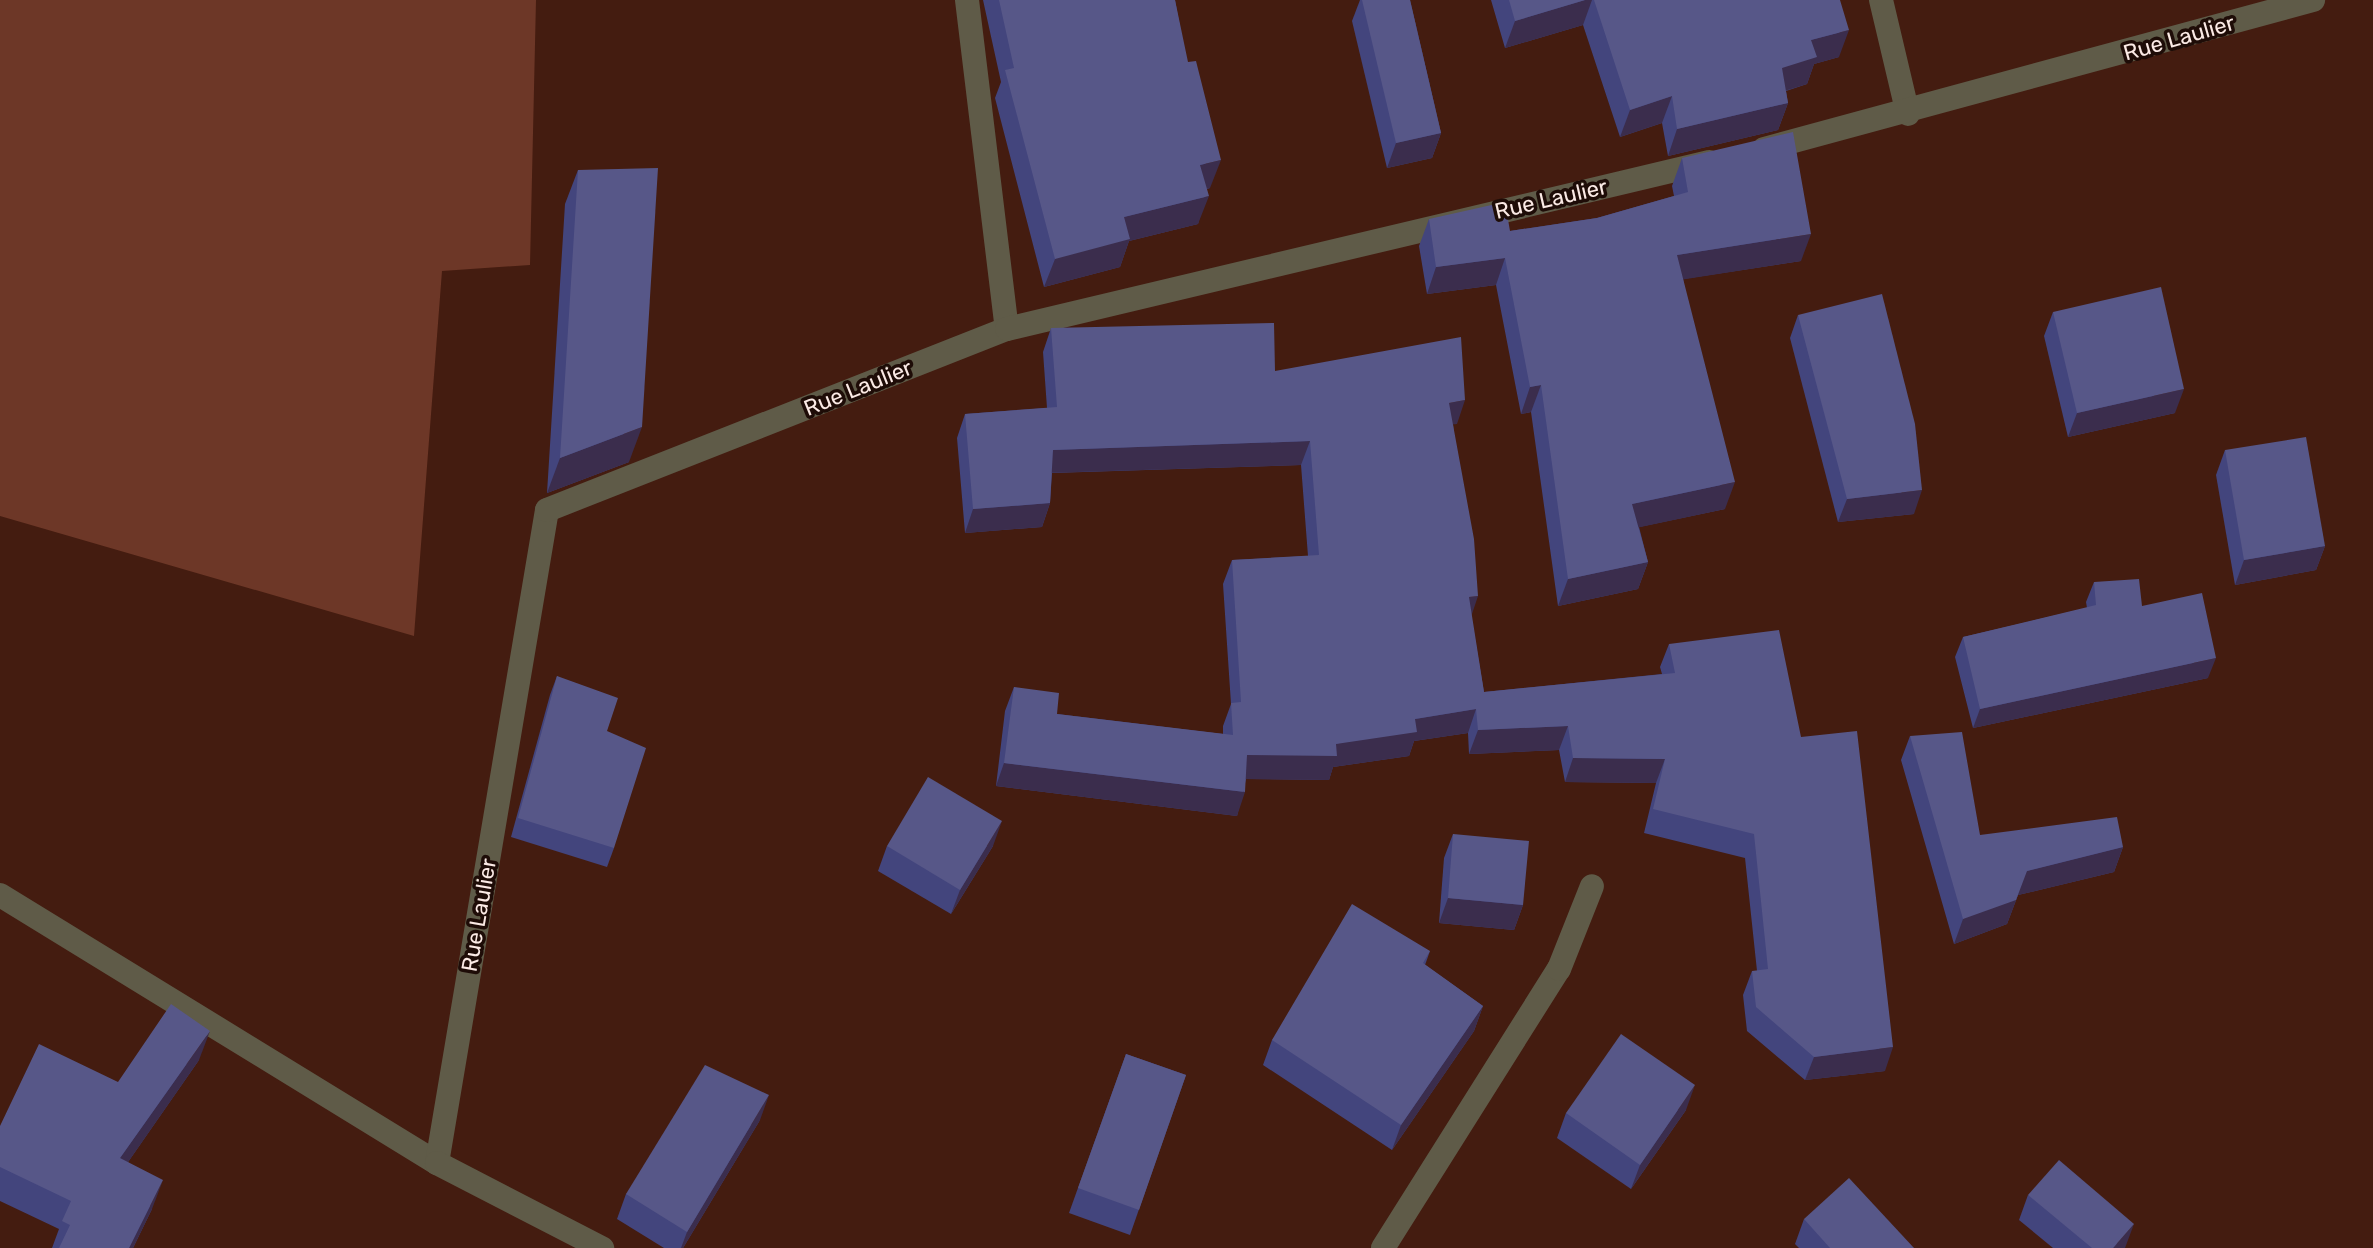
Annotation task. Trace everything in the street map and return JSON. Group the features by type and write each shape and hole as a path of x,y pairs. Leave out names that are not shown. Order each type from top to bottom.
{"street":[{"path":"967,0 1007,329"},
{"path":"1881,0 1908,114"},
{"name":"Rue Laulier","path":"437,1163 547,510 1007,329 1908,114 2313,0"},
{"path":"1383,1248 1559,969 1592,886"},
{"path":"0,895 437,1163 602,1248"}],"shaded area":[{"path":"0,0 536,0 530,265 442,271 414,636 0,516"}],"building":[{"path":"999,0 1175,0 1188,62 1196,61 1221,160 1200,165 1209,196 1124,217 1130,239 1055,259 1005,70 1014,68"},
{"path":"1362,0 1410,0 1441,133 1396,143"},
{"path":"1509,0 1585,0 1515,21"},
{"path":"1594,0 1840,0 1849,30 1811,40 1817,57 1782,68 1788,103 1677,129 1672,96 1630,110"},
{"path":"1793,132 1811,234 1677,255 1735,482 1632,504 1648,562 1568,579 1541,385 1530,387 1505,258 1436,267 1429,219 1505,202 1510,231 1597,218 1688,192 1682,158"},
{"path":"658,168 642,427 560,458 578,170"},
{"path":"2161,287 2184,389 2077,413 2053,312"},
{"path":"1882,294 1915,424 1922,490 1847,499 1798,315"},
{"path":"1274,323 1275,371 1461,337 1465,400 1449,403 1474,539 1478,596 1469,597 1484,692 1675,673 1669,644 1779,630 1801,737 1857,731 1893,1047 1814,1057 1756,1007 1752,971 1768,969 1754,834 1653,809 1665,759 1573,758 1568,726 1478,730 1476,709 1415,719 1417,732 1336,744 1337,756 1247,755 1245,792 1004,763 1014,687 1059,693 1057,714 1233,735 1231,703 1241,702 1232,560 1319,555 1310,441 1053,450 1050,503 973,509 965,414 1057,407 1051,328"},
{"path":"2306,437 2325,546 2244,560 2225,450"},
{"path":"2139,579 2142,606 2202,593 2216,658 1980,709 1963,637 2096,605 2094,582"},
{"path":"557,676 618,698 607,731 646,748 614,848 518,818"},
{"path":"1962,732 1980,835 2117,817 2123,847 2027,871 2016,900 1963,919 1910,736"},
{"path":"928,777 1002,821 960,890 887,846"},
{"path":"1453,834 1529,841 1523,905 1448,898"},
{"path":"1352,904 1430,951 1423,963 1483,1006 1401,1125 1272,1040"},
{"path":"171,1004 210,1031 120,1158 163,1180 129,1248 59,1248 70,1225 62,1221 71,1201 0,1167 0,1126 39,1044 118,1082"},
{"path":"1621,1034 1695,1085 1640,1165 1566,1113"},
{"path":"1126,1054 1186,1075 1139,1210 1078,1188"},
{"path":"705,1065 769,1095 687,1232 626,1194"},
{"path":"2059,1160 2134,1224 2113,1248 2092,1248 2028,1195"},
{"path":"1849,1178 1914,1248 1830,1248 1804,1219"}]}
